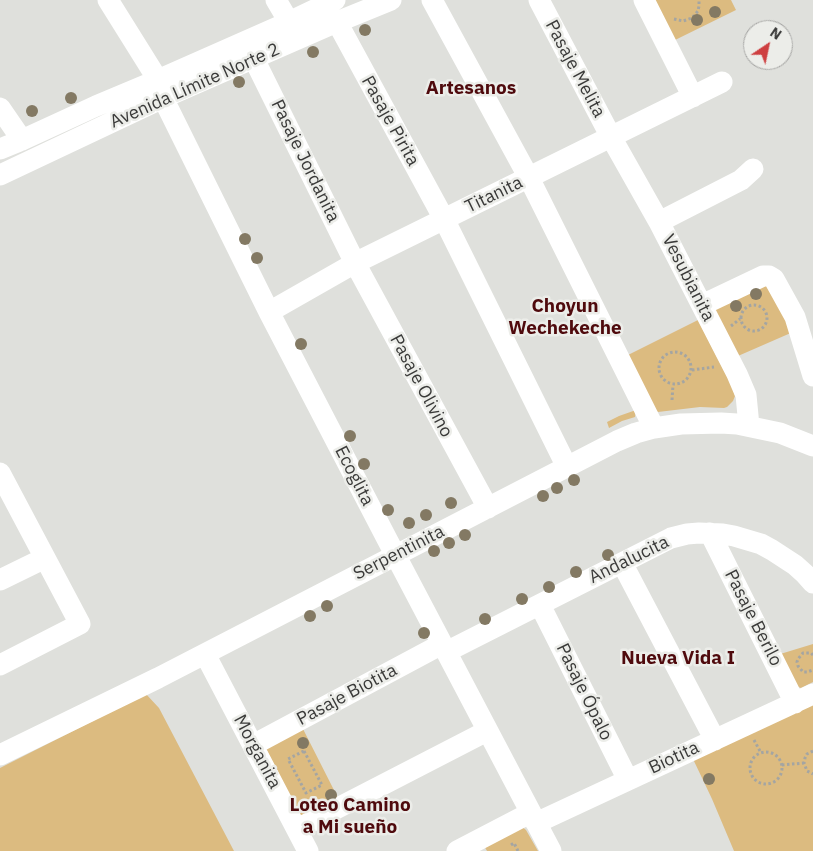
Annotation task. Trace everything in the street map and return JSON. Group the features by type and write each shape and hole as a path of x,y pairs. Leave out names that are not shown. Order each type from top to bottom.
{"street":[{"name":"Ecoglita","path":"108,0 161,89 269,312 551,851"},
{"path":"276,0 289,22"},
{"path":"0,149 96,106 161,89 335,0"},
{"name":"Avenida Límite Norte 2","path":"0,175 161,89 254,59 391,0"},
{"path":"432,0 529,178 654,428"},
{"name":"Pasaje Melita","path":"539,0 611,137"},
{"path":"644,0 693,97"},
{"name":"Pasaje Pirita","path":"337,22 444,220 568,467"},
{"name":"Pasaje Jordanita","path":"254,59 355,263"},
{"name":"Titanita","path":"269,312 355,263 722,82"},
{"path":"0,108 22,140"},
{"name":"Vesubianita","path":"611,137 659,222 746,395 749,426"},
{"path":"659,222 742,180 753,169"},
{"name":"Pasaje Olivino","path":"355,263 488,508"},
{"path":"702,305 763,276 769,276 774,279 795,317 813,376"},
{"name":"Serpentinita","path":"0,755 158,678 617,441 636,433 654,428 700,423 721,423 749,426 780,433 813,446"},
{"path":"0,473 80,624 0,665"},
{"name":"Pasaje Berilo","path":"710,533 804,699"},
{"name":"Andalucita","path":"444,648 540,605 671,538 687,534 722,534 761,544 795,565 813,583"},
{"path":"0,580 45,558"},
{"path":"622,563 714,740"},
{"name":"Pasaje Ópalo","path":"540,605 628,780"},
{"name":"Pasaje Biotita","path":"253,746 444,648"},
{"name":"Morganita","path":"205,654 308,851"},
{"name":"Biotita","path":"458,851 533,818 628,780 804,699"},
{"path":"297,829 488,731"}],"path":[{"path":"670,16 678,21 692,18 698,11 698,0"},
{"path":"754,305 759,306 765,312 767,320 763,328 751,332 743,327 741,314 746,308 754,305"},
{"path":"680,352 687,356 691,362 692,370 684,382 677,385 673,384 663,379 659,365 665,355 680,352"},
{"path":"672,400 673,384"},
{"path":"813,655 811,653 803,653 797,662 800,669 804,672 813,670"},
{"path":"304,751 322,785 306,793 288,760 304,751"},
{"path":"813,751 807,754 804,762 807,771 813,774"},
{"path":"765,752 776,755 782,765 783,770 780,778 765,785 756,781 750,770 754,758 765,752"},
{"path":"782,765 804,762"},
{"path":"507,847 514,843 518,851"}],"shaded area":[{"path":"650,0 731,0 736,10 671,42"},
{"path":"764,282 793,332 738,356 713,306"},
{"path":"698,320 732,386 735,396 733,401 724,408 700,407 658,412 651,408 624,357"},
{"path":"636,410 635,417 609,428 607,422"},
{"path":"813,644 813,682 801,688 798,687 777,655"},
{"path":"146,694 159,708 234,851 0,851 0,768"},
{"path":"813,704 813,851 734,851 693,759"},
{"path":"302,727 338,798 302,819 264,745"},
{"path":"521,826 526,830 538,851 487,851 483,844"}],"district":[{"name":"Artesanos","path":"471,89"},
{"name":"Choyun Wechekeche","path":"565,318"},
{"name":"Nueva Vida I","path":"678,659"},
{"name":"Loteo Camino a Mi sueño","path":"350,817"}]}
